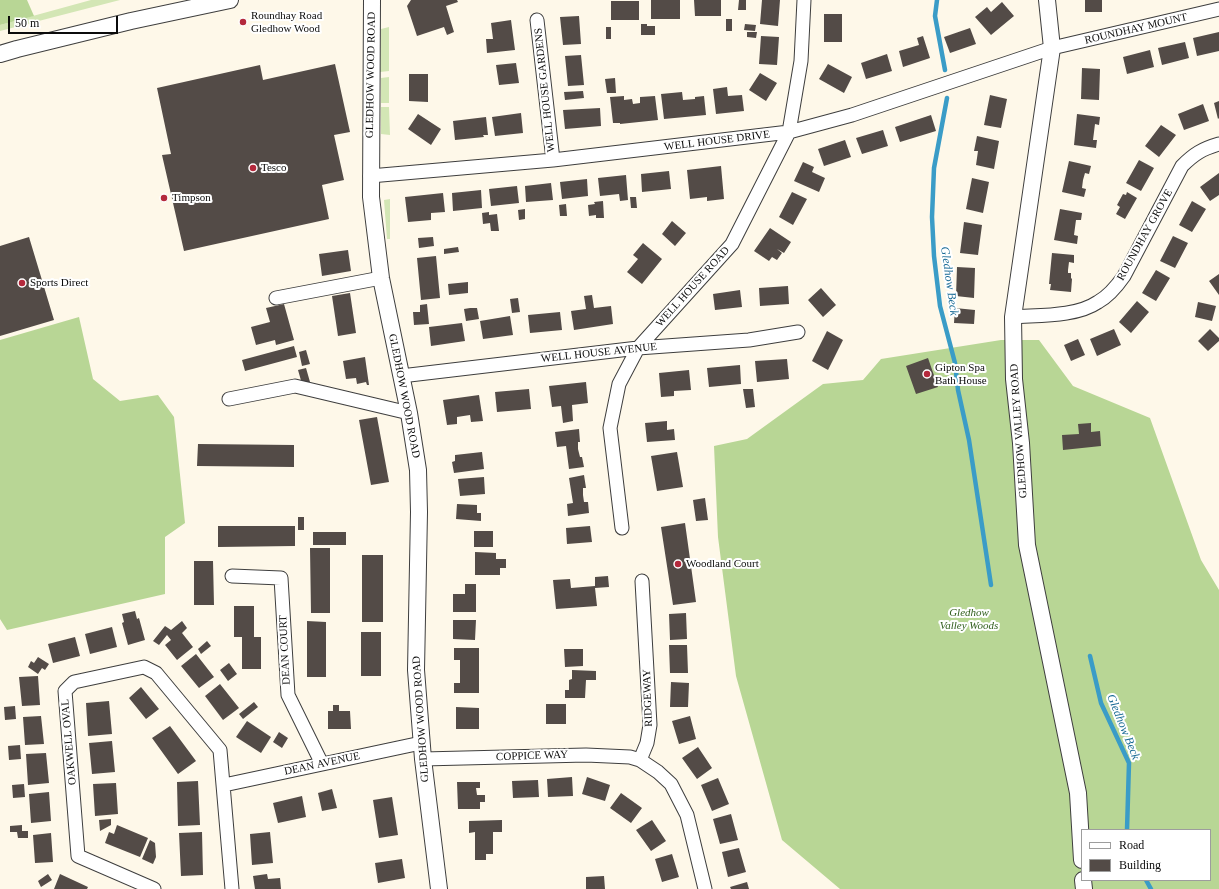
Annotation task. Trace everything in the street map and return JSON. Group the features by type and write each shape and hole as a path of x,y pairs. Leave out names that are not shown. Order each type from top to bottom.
{"street":[{"path":"0,54 124,23 230,0"},
{"name":"GLEDHOW WOOD ROAD","path":"372,0 371,197 381,278 400,376 409,413 418,470 419,512 416,670 421,743 439,889"},
{"name":"WELL HOUSE ROAD","path":"622,528 610,428 620,384 638,348 732,244 789,132 801,61 804,0"},
{"name":"GLEDHOW VALLEY ROAD","path":"1046,0 1052,48 1013,317 1014,378 1021,443 1027,545 1078,793 1081,843"},
{"name":"ROUNDHAY MOUNT","path":"1052,48 1219,9"},
{"name":"WELL HOUSE GARDENS","path":"537,20 552,160"},
{"name":"WELL HOUSE DRIVE","path":"370,176 552,160 789,132 852,115 1052,48"},
{"name":"ROUNDHAY GROVE","path":"1013,317 1074,312 1098,303 1113,290 1124,276 1182,166 1192,156 1205,148 1219,144"},
{"path":"276,298 381,278"},
{"name":"WELL HOUSE AVENUE","path":"400,376 638,348 749,340 798,332"},
{"path":"229,399 295,386 409,413"},
{"name":"DEAN COURT","path":"232,576 281,578 288,695 322,764"},
{"name":"RIDGEWAY","path":"640,760 647,743 650,724 642,581"},
{"name":"OAKWELL OVAL","path":"154,889 78,856 65,691 74,682 144,667 156,673 220,750 232,889"},
{"name":"DEAN AVENUE","path":"224,786 421,743"},
{"name":"COPPICE WAY","path":"423,759 586,755 630,757 640,760"},
{"path":"640,760 658,772 671,784 687,815 705,889"}],"green space":[{"path":"0,0 27,0 34,16 0,25"},
{"path":"91,0 120,0 0,31 0,25"},
{"path":"389,27 389,71 380,72 381,29"},
{"path":"389,77 389,103 381,103 381,78"},
{"path":"381,107 389,107 390,135 381,134"},
{"path":"390,199 390,239 387,239 384,200"},
{"path":"79,317 93,379 120,401 158,395 174,417 185,523 165,537 165,594 7,630 0,619 0,340"},
{"name":"Gledhow Valley Woods","path":"1001,340 1039,340 1073,386 1150,418 1201,560 1219,590 1219,889 840,889 782,840 736,676 718,537 714,446 747,439 823,384 863,380 881,359"}],"building":[{"path":"411,0 457,0 458,2 446,6 454,32 447,35 444,27 417,36 407,6"},
{"path":"651,0 680,0 680,19 651,19"},
{"path":"694,0 721,0 721,16 695,16"},
{"path":"739,0 746,0 746,10 738,10"},
{"path":"762,0 780,0 778,26 760,24"},
{"path":"1085,0 1102,0 1102,12 1085,12"},
{"path":"611,1 639,1 639,20 611,20"},
{"path":"1002,2 1014,16 991,35 975,17 987,7 991,12"},
{"path":"824,14 842,14 842,42 824,42"},
{"path":"579,16 581,44 563,45 560,17"},
{"path":"726,19 732,19 732,31 726,31"},
{"path":"511,20 515,50 487,53 486,39 493,39 491,23"},
{"path":"641,24 655,26 655,35 641,35"},
{"path":"745,24 756,25 755,31 744,30"},
{"path":"606,27 611,27 611,39 606,39"},
{"path":"970,28 976,44 950,53 944,37"},
{"path":"747,32 757,32 756,38 747,37"},
{"path":"1219,32 1219,51 1197,56 1193,38"},
{"path":"761,36 779,37 777,65 759,64"},
{"path":"923,36 930,58 903,67 899,51 919,45 917,38"},
{"path":"1185,42 1189,58 1162,65 1158,48"},
{"path":"1150,50 1154,67 1127,74 1123,57"},
{"path":"887,54 892,71 866,79 861,63"},
{"path":"581,55 584,85 568,86 565,56"},
{"path":"516,63 519,83 499,85 496,65"},
{"name":"Tesco","path":"335,64 350,132 334,135 344,180 322,185 329,219 184,251 162,155 171,154 157,88 260,65 263,80"},
{"path":"828,64 852,77 844,93 819,79"},
{"path":"1082,68 1100,69 1099,100 1081,99"},
{"path":"760,73 777,83 766,101 749,90"},
{"path":"409,74 428,74 428,102 409,101"},
{"path":"615,78 616,93 607,93 605,79"},
{"path":"727,87 728,96 742,95 744,111 716,114 713,89"},
{"path":"583,91 584,98 565,100 564,92"},
{"path":"682,92 683,100 695,99 695,97 704,96 706,115 664,119 661,94"},
{"path":"990,95 1007,99 1001,128 984,125"},
{"path":"624,96 624,100 632,99 633,104 640,103 640,97 655,96 658,120 620,124 613,123 610,97"},
{"path":"1219,101 1219,118 1218,119 1214,103"},
{"path":"1203,104 1209,121 1184,130 1178,114"},
{"path":"600,108 601,126 565,129 563,110"},
{"path":"521,113 523,133 495,136 492,117"},
{"path":"418,114 441,129 431,145 408,129"},
{"path":"1077,114 1100,117 1099,125 1095,124 1093,140 1097,140 1096,148 1074,145"},
{"path":"931,115 936,131 900,142 895,127"},
{"path":"486,117 488,135 483,135 484,137 455,140 453,121"},
{"path":"1161,125 1176,135 1159,157 1145,146"},
{"path":"883,130 888,146 862,154 856,138"},
{"path":"977,136 999,141 994,169 976,165 978,151 974,151"},
{"path":"845,140 851,157 824,166 818,149"},
{"path":"1139,160 1154,168 1141,191 1126,183"},
{"path":"1069,161 1091,166 1089,174 1085,173 1083,180 1082,188 1086,189 1084,197 1062,192"},
{"path":"803,162 814,167 812,172 825,178 819,192 794,181"},
{"path":"721,166 724,199 707,201 707,197 690,199 687,170"},
{"path":"669,171 671,189 642,192 641,174"},
{"path":"1219,173 1219,195 1210,201 1200,187"},
{"path":"626,175 628,200 620,201 619,194 600,196 598,178"},
{"path":"972,178 989,182 983,213 966,209"},
{"path":"587,179 588,196 562,199 560,182"},
{"path":"551,183 553,200 526,202 525,186"},
{"path":"517,186 519,203 491,206 489,189"},
{"path":"481,190 482,208 453,211 452,193"},
{"path":"792,192 807,199 793,225 779,217"},
{"path":"1127,192 1137,198 1125,219 1116,214 1120,207 1117,205 1123,194 1126,195"},
{"path":"443,193 445,212 431,213 431,220 408,222 405,197"},
{"path":"630,197 636,197 637,208 631,208"},
{"path":"603,201 604,218 596,218 596,215 589,216 588,205 595,204 594,202"},
{"path":"1192,201 1206,209 1192,232 1179,225"},
{"path":"566,204 567,216 560,216 559,205"},
{"path":"525,209 525,219 519,220 518,210"},
{"path":"1060,209 1082,213 1081,220 1076,220 1074,235 1078,236 1077,244 1054,240"},
{"path":"489,212 489,215 497,214 499,231 491,231 490,223 483,224 482,213"},
{"path":"672,221 686,233 675,246 662,234"},
{"path":"964,222 982,225 978,255 960,253"},
{"path":"770,228 791,242 784,253 777,249 782,253 777,260 772,257 769,261 754,251"},
{"path":"1173,236 1188,243 1175,268 1160,261"},
{"name":"Sports Direct","path":"29,237 54,320 0,336 0,246"},
{"path":"433,237 434,246 419,248 418,238"},
{"path":"643,243 662,259 642,284 627,272 638,259 633,255"},
{"path":"458,247 459,252 444,254 444,249"},
{"path":"348,250 351,271 322,276 319,254"},
{"path":"1052,253 1074,255 1074,263 1069,262 1068,270 1068,273 1071,273 1072,279 1071,292 1050,290 1051,284 1049,284"},
{"path":"436,256 440,298 421,300 417,258"},
{"path":"957,267 975,268 974,298 956,296"},
{"path":"1156,270 1170,278 1156,301 1142,293"},
{"path":"1219,274 1219,295 1209,281"},
{"path":"468,282 468,293 449,295 448,284"},
{"path":"788,286 789,304 760,306 759,288"},
{"path":"821,288 836,305 823,317 808,300"},
{"path":"740,290 742,307 715,310 713,294"},
{"path":"350,293 356,333 338,336 332,296"},
{"path":"592,295 594,308 611,306 613,324 574,330 571,311 586,309 584,296"},
{"path":"518,298 520,312 512,313 510,299"},
{"path":"1137,301 1149,312 1131,333 1119,322"},
{"path":"1198,302 1216,306 1212,321 1195,317"},
{"path":"284,304 294,340 276,345 275,340 256,345 251,327 270,322 266,308"},
{"path":"427,304 429,324 414,325 413,312 420,312 420,305"},
{"path":"477,308 479,319 466,321 464,309"},
{"path":"955,308 975,310 974,324 954,323"},
{"path":"560,312 562,330 530,333 528,315"},
{"path":"510,316 513,335 483,339 480,321"},
{"path":"462,323 465,341 431,346 429,327"},
{"path":"1114,329 1121,345 1097,356 1090,339"},
{"path":"1210,329 1219,338 1219,341 1208,351 1198,341"},
{"path":"827,331 843,340 828,370 812,361"},
{"path":"1078,339 1085,355 1071,361 1064,345"},
{"path":"294,346 297,357 245,371 242,360"},
{"path":"306,350 310,364 302,366 299,352"},
{"path":"365,357 369,385 367,385 366,382 357,384 356,378 346,379 343,361"},
{"path":"928,358 938,387 916,394 906,366"},
{"path":"787,359 789,379 757,382 755,361"},
{"path":"740,365 741,384 709,387 707,368"},
{"path":"306,368 310,382 302,384 298,370"},
{"path":"689,370 691,390 674,391 674,396 661,397 659,373"},
{"path":"586,382 588,403 572,405 573,421 563,423 561,406 552,407 549,386"},
{"path":"529,389 531,409 497,412 495,392"},
{"path":"743,389 753,389 755,407 746,408"},
{"path":"479,395 483,421 471,422 470,415 457,417 457,424 447,425 443,400"},
{"path":"377,417 389,482 371,485 359,420"},
{"path":"667,421 667,430 674,429 675,440 647,442 645,423"},
{"path":"1091,423 1091,432 1100,431 1101,446 1063,450 1062,435 1079,434 1078,424"},
{"path":"579,429 580,442 578,442 578,449 580,457 582,457 584,467 569,469 566,446 557,447 555,432"},
{"path":"198,444 294,445 294,467 197,466"},
{"path":"482,452 484,469 454,473 452,462 455,461 455,455"},
{"path":"677,452 683,487 657,491 651,456"},
{"path":"584,475 586,488 583,488 583,495 584,502 588,502 589,513 568,516 567,504 573,503 569,478"},
{"path":"484,477 485,494 460,496 458,479"},
{"path":"705,498 708,520 696,521 693,500"},
{"path":"457,504 477,505 477,513 481,513 481,521 456,519"},
{"path":"298,517 304,517 304,530 298,530"},
{"name":"Woodland Court","path":"685,523 696,602 673,605 661,527"},
{"path":"218,526 295,526 295,546 218,547"},
{"path":"590,526 592,542 567,544 566,528"},
{"path":"474,531 493,531 493,547 474,547"},
{"path":"313,532 346,532 346,545 313,545"},
{"path":"310,548 330,548 330,613 311,613"},
{"path":"475,552 496,553 496,559 506,559 506,568 500,568 500,575 475,575"},
{"path":"362,555 383,555 383,622 362,622"},
{"path":"194,561 213,561 214,605 194,605"},
{"path":"608,576 609,587 595,588 597,606 556,609 553,580 570,579 571,588 595,586 595,577"},
{"path":"465,584 476,584 476,612 453,612 453,594 465,594"},
{"path":"234,606 254,606 254,637 261,637 261,669 242,669 242,637 234,637"},
{"path":"135,611 137,619 139,618 145,640 128,645 122,623 124,622 122,614"},
{"path":"686,613 687,639 670,640 669,614"},
{"path":"453,620 476,620 475,640 453,639"},
{"path":"182,621 187,628 182,633 193,647 177,660 165,645 171,640 167,635 159,645 153,641 165,626 171,630"},
{"path":"307,621 326,622 326,677 307,677"},
{"path":"112,627 117,647 90,654 85,634"},
{"path":"361,632 381,632 381,676 361,676"},
{"path":"75,637 80,656 53,663 48,644"},
{"path":"207,641 211,646 201,654 198,649"},
{"path":"669,645 687,645 688,673 670,673"},
{"path":"454,648 479,648 479,693 454,693 454,683 460,683 460,660 454,660"},
{"path":"564,649 583,649 583,666 565,667"},
{"path":"196,654 214,677 199,688 181,666"},
{"path":"38,657 49,664 45,670 42,668 38,674 28,667 31,661 34,663"},
{"path":"229,663 237,674 228,681 220,670"},
{"path":"572,670 596,671 596,680 586,680 585,698 565,698 565,690 569,690 569,680 572,679"},
{"path":"38,676 40,705 22,706 19,677"},
{"path":"671,682 689,683 688,707 670,707"},
{"path":"220,684 239,708 223,720 205,696"},
{"path":"141,687 159,709 146,719 129,698"},
{"path":"109,701 112,734 88,736 86,703"},
{"path":"254,702 258,707 243,719 239,714"},
{"path":"546,704 566,704 566,724 546,724"},
{"path":"333,705 339,705 339,711 350,711 351,729 328,729 328,711 333,711"},
{"path":"15,706 16,719 5,720 4,707"},
{"path":"456,707 479,708 479,729 456,729"},
{"path":"41,716 44,744 25,745 23,717"},
{"path":"690,716 696,739 679,744 672,721"},
{"path":"247,721 271,737 261,753 236,737"},
{"path":"170,726 196,761 178,774 152,738"},
{"path":"279,732 288,738 282,748 273,742"},
{"path":"112,741 115,772 92,774 89,743"},
{"path":"20,745 21,759 9,760 8,746"},
{"path":"698,747 712,768 697,779 682,758"},
{"path":"46,753 49,783 28,785 26,754"},
{"path":"572,777 573,796 548,797 547,779"},
{"path":"587,777 610,785 605,801 582,794"},
{"path":"718,778 729,804 712,811 701,785"},
{"path":"538,780 539,797 513,798 512,781"},
{"path":"198,781 200,825 178,826 177,782"},
{"path":"457,782 480,782 480,788 476,788 477,795 485,795 485,802 480,802 480,809 458,809"},
{"path":"116,783 118,814 95,816 93,784"},
{"path":"24,784 25,797 13,798 12,785"},
{"path":"332,789 337,808 322,811 318,793"},
{"path":"49,792 51,821 31,823 29,794"},
{"path":"621,793 642,808 631,823 610,808"},
{"path":"302,796 306,817 278,823 273,803"},
{"path":"392,797 398,835 379,838 373,800"},
{"path":"731,814 738,840 720,844 713,819"},
{"path":"111,819 111,825 100,831 99,820"},
{"path":"502,820 502,832 493,832 493,854 486,854 486,860 475,860 475,832 469,833 469,821"},
{"path":"652,820 666,841 651,851 636,830"},
{"path":"22,825 22,831 28,831 28,838 18,838 17,832 10,832 10,826"},
{"path":"117,825 148,838 140,857 105,843 109,832 114,834"},
{"path":"202,832 203,875 181,876 179,833"},
{"path":"270,832 273,863 252,865 250,834"},
{"path":"51,833 53,862 35,863 33,835"},
{"path":"150,840 155,843 156,857 153,864 142,859"},
{"path":"739,848 746,872 728,877 722,852"},
{"path":"672,854 679,877 662,882 655,859"},
{"path":"402,859 405,878 378,883 375,863"},
{"path":"48,874 52,880 41,887 38,881"},
{"path":"60,874 88,887 87,889 54,889"},
{"path":"267,874 268,879 280,878 281,889 255,889 253,876"},
{"path":"604,876 605,889 586,889 586,877"},
{"path":"747,882 749,889 731,889 730,887"}],"waterway":[{"name":"Gledhow Beck","path":"937,0 935,16 945,70"},
{"name":"Gledhow Beck","path":"947,98 934,168 932,217 934,256 940,306 955,363 958,390 969,440 991,585"},
{"name":"Gledhow Beck","path":"1090,656 1101,703 1129,763 1127,829"},
{"name":"Gledhow Beck","path":"1147,881 1151,889"}],"place":[{"name":"Roundhay Road Gledhow Wood","path":"243,22"},
{"name":"Tesco","path":"253,168"},
{"name":"Timpson","path":"164,198"},
{"name":"Sports Direct","path":"22,283"},
{"name":"Gipton Spa Bath House","path":"927,374"},
{"name":"Woodland Court","path":"678,564"}]}
